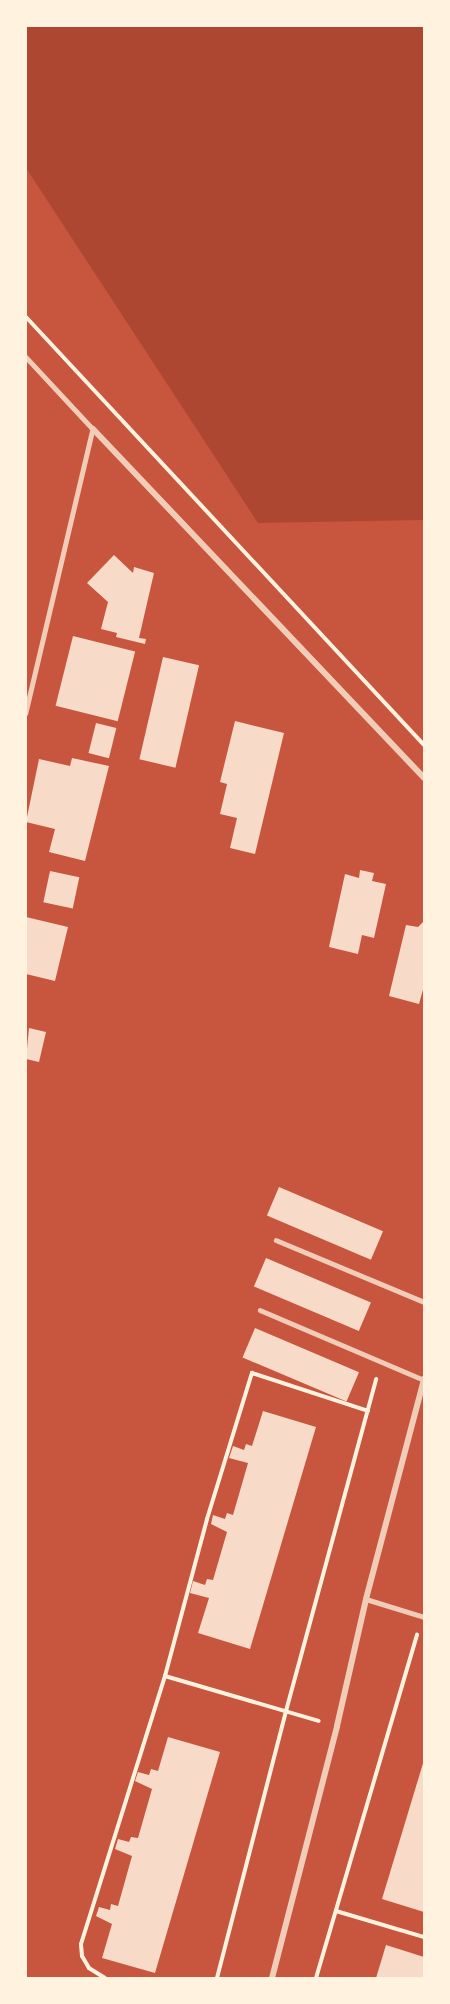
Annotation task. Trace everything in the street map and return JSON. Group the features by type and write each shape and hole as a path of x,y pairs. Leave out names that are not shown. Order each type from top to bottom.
{"street":[{"path":"93,429 424,778"},
{"path":"272,1978 337,1726 366,1599 424,1379"}],"lane":[{"path":"26,357 93,429 26,713"},
{"path":"276,1240 424,1302"},
{"path":"260,1310 424,1379"},
{"path":"366,1599 423,1616"}],"path":[{"path":"26,317 424,745"},
{"path":"217,1978 286,1711 381,1361"},
{"path":"105,1978 88,1968 82,1956 81,1944 165,1676 207,1519 252,1373 368,1411"},
{"path":"316,1978 423,1616"},
{"path":"165,1676 337,1726"},
{"path":"336,1911 424,1937"}],"shaded area":[{"path":"26,26 424,26 424,520 258,523 26,168"}],"building":[{"path":"114,555 133,573 134,567 154,573 139,638 146,639 145,644 116,637 117,633 101,629 108,602 87,583"},
{"path":"73,636 135,651 118,721 56,706"},
{"path":"163,657 199,665 175,768 139,759"},
{"path":"235,721 284,733 255,854 230,848 237,818 220,814 227,784 220,782"},
{"path":"96,723 116,728 109,758 89,753"},
{"path":"72,758 109,766 85,861 49,852 55,829 26,822 39,759 70,766"},
{"path":"360,870 374,873 372,881 386,884 374,938 362,935 358,954 329,947 345,874 359,878"},
{"path":"50,871 79,877 73,909 43,902"},
{"path":"26,917 68,927 55,981 26,974"},
{"path":"424,921 424,986 419,1004 389,996 406,925 418,927"},
{"path":"29,1028 46,1032 39,1062 26,1059"},
{"path":"279,1187 383,1231 371,1260 267,1216"},
{"path":"266,1258 371,1303 359,1331 254,1287"},
{"path":"255,1328 359,1372 347,1402 242,1357"},
{"path":"263,1411 316,1427 250,1649 198,1633 209,1598 190,1593 193,1581 205,1585 207,1579 213,1580 227,1532 211,1524 213,1515 225,1519 227,1513 233,1515 248,1463 229,1458 233,1446 244,1450 246,1444 252,1446"},
{"path":"168,1737 220,1752 155,1973 102,1958 112,1924 96,1916 99,1907 110,1910 111,1904 118,1906 132,1856 115,1849 118,1839 129,1842 131,1837 138,1838 152,1789 135,1781 138,1772 149,1775 151,1769 158,1771"},
{"path":"424,1760 424,1912 382,1899"},
{"path":"386,1945 424,1957 424,1978 376,1978"}]}
